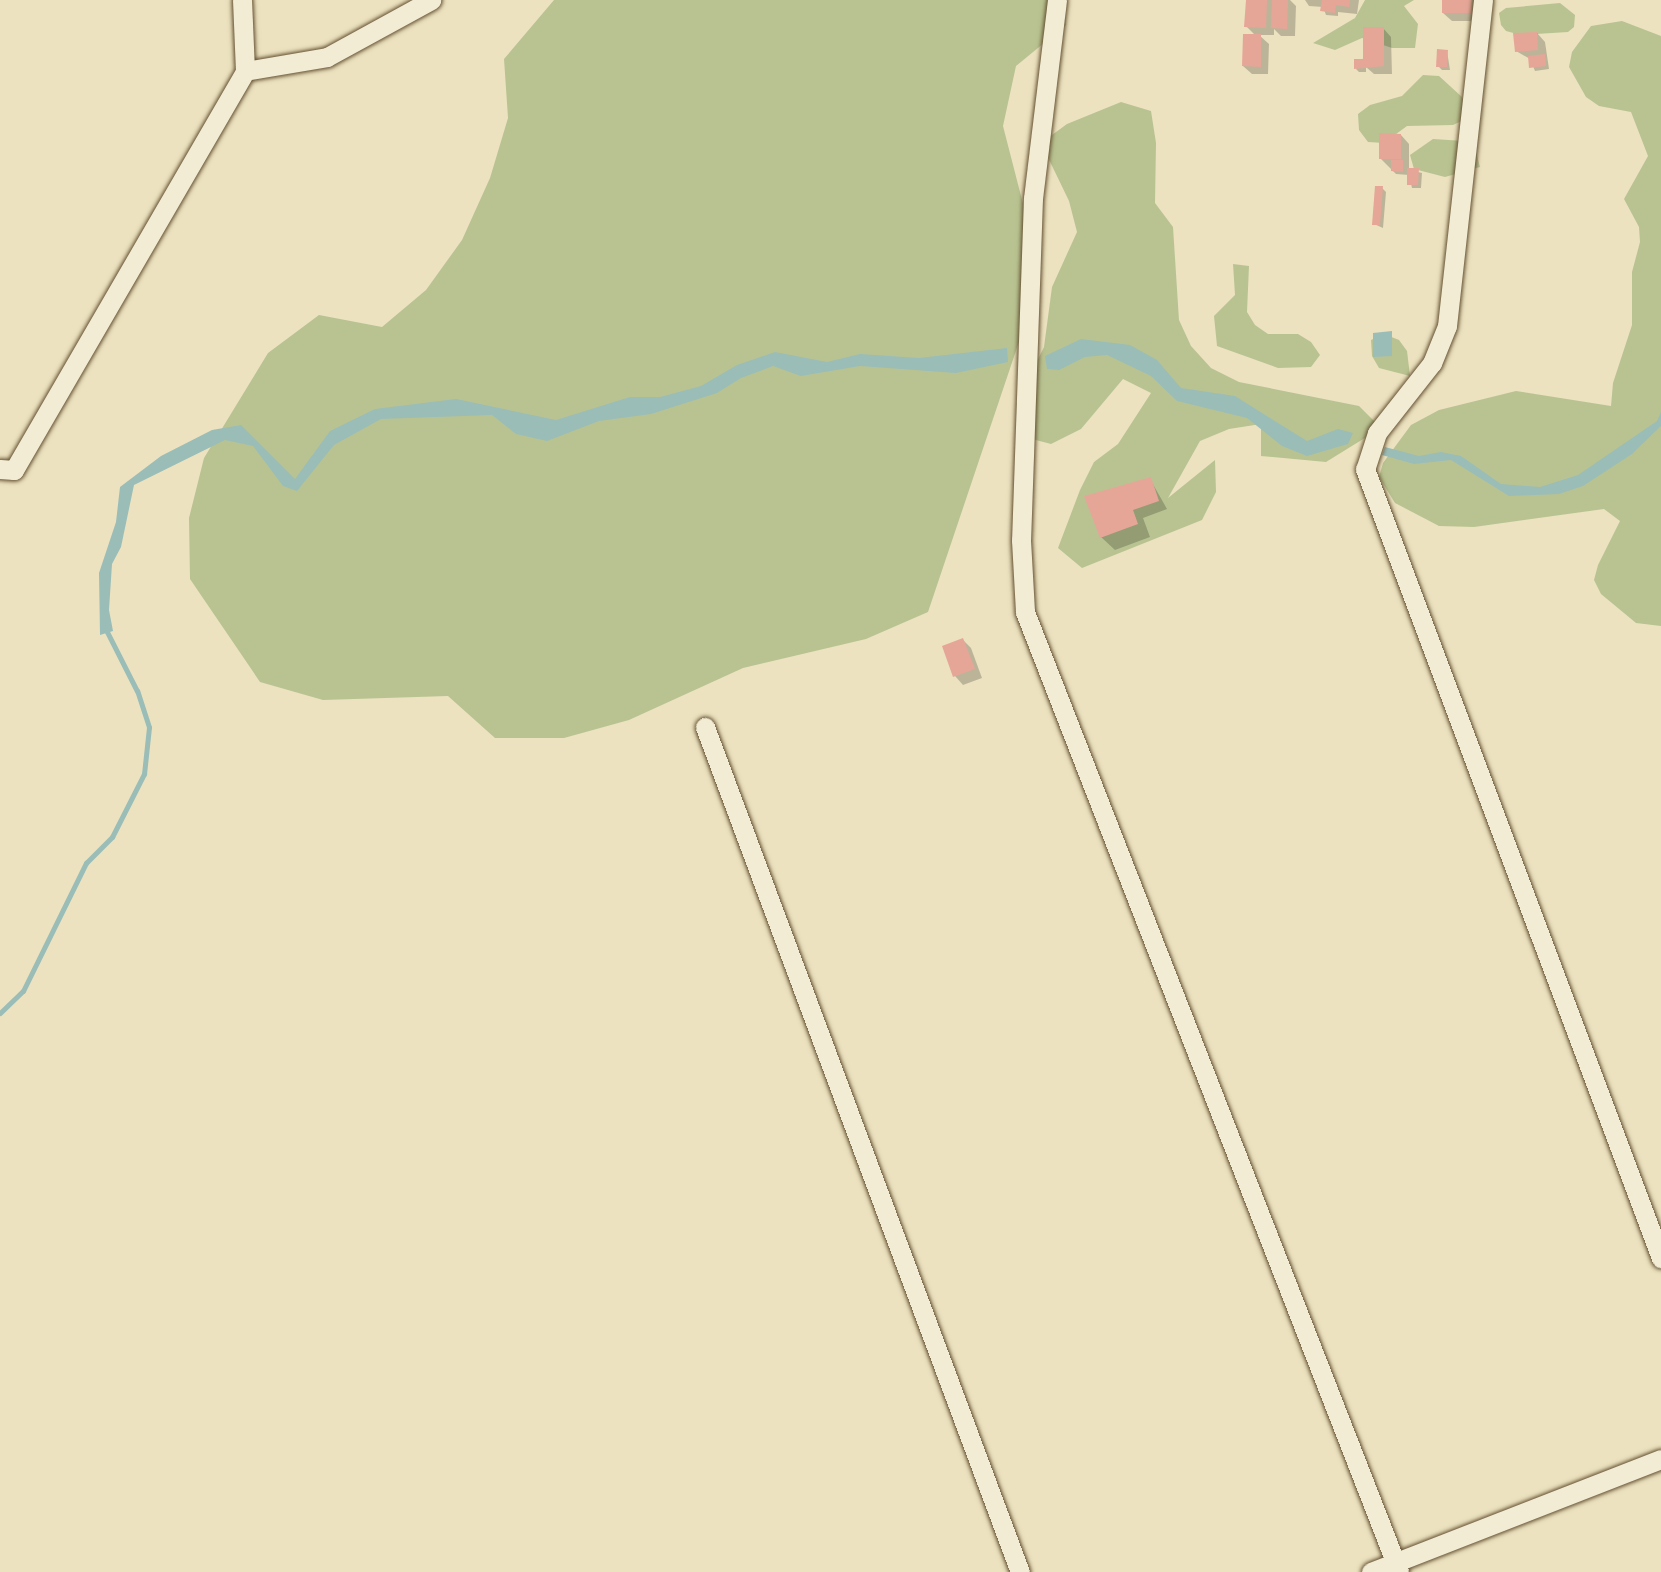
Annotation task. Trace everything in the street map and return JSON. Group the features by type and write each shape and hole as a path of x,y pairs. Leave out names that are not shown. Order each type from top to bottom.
{"street":[{"path":"0,469 14,470 244,71 242,0"},
{"path":"244,71 327,57 431,0"},
{"path":"1057,0 1033,198 1021,540 1025,612 1397,1567"},
{"path":"1483,0 1447,326 1432,363 1377,433 1365,469 1661,1258"},
{"path":"705,727 1020,1572"},
{"path":"1371,1572 1397,1567 1661,1459"}],"green space":[{"path":"554,0 1063,0 1066,25 1016,66 1003,126 1035,250 1029,312 928,612 866,639 743,668 629,720 564,738 495,738 448,696 323,700 260,682 190,579 189,518 204,458 268,353 319,315 382,327 426,290 462,240 490,178 508,118 504,59"},
{"path":"1365,0 1414,0 1404,6 1418,24 1415,48 1392,48 1362,38 1335,50 1313,43 1355,18"},
{"path":"1560,3 1575,15 1574,27 1568,32 1521,35 1506,31 1501,25 1499,13 1506,8"},
{"path":"1622,21 1661,36 1661,626 1636,623 1601,594 1594,580 1598,565 1620,521 1604,509 1474,527 1439,526 1395,503 1379,477 1383,463 1411,425 1439,410 1516,391 1611,406 1613,383 1632,325 1632,272 1640,242 1639,227 1624,199 1648,156 1631,112 1599,106 1586,97 1569,67 1572,52 1591,26"},
{"path":"1423,75 1439,76 1462,97 1468,118 1453,125 1407,126 1384,143 1368,142 1359,130 1358,114 1370,105 1402,96"},
{"path":"1121,102 1151,111 1156,143 1155,203 1173,227 1179,320 1191,346 1211,368 1239,382 1359,406 1381,428 1326,462 1261,456 1261,424 1229,429 1200,441 1168,498 1215,460 1216,492 1202,520 1082,568 1058,548 1080,490 1094,462 1118,444 1151,393 1123,379 1081,429 1051,444 1017,435 1016,404 1044,347 1052,287 1077,232 1069,201 1041,143 1067,124"},
{"path":"1433,139 1464,141 1476,152 1480,167 1445,177 1414,169 1410,155"},
{"path":"1233,264 1249,266 1247,312 1255,325 1268,334 1298,334 1311,342 1320,355 1311,367 1278,368 1217,346 1214,316 1235,295"},
{"path":"1384,334 1399,340 1407,351 1410,376 1379,368 1372,356 1371,340"}],"water":[{"path":"1392,331 1392,356 1373,357 1373,333"},
{"path":"1081,339 1130,345 1157,360 1181,388 1235,396 1307,441 1338,429 1353,433 1348,444 1307,456 1282,446 1247,418 1177,401 1151,376 1107,355 1085,357 1059,370 1047,369 1045,356"},
{"path":"1007,348 1008,362 956,373 860,366 801,376 773,366 741,378 717,393 651,414 599,421 547,441 516,434 492,415 381,419 334,445 297,491 283,486 253,446 225,440 134,485 121,547 112,564 109,610 113,631 100,635 99,573 116,522 120,487 161,456 212,430 241,425 295,479 330,431 375,409 456,399 556,420 630,397 660,397 701,386 737,365 775,352 827,362 860,354 919,358"},
{"path":"1661,412 1661,426 1632,454 1583,486 1559,494 1509,496 1451,460 1414,464 1382,455 1385,447 1419,456 1441,452 1461,456 1501,484 1540,487 1578,475 1657,421"}],"building":[{"path":"1246,0 1267,0 1266,28 1244,27"},
{"path":"1272,0 1288,0 1287,29 1271,28"},
{"path":"1322,0 1350,0 1349,7 1336,5 1335,13 1320,11"},
{"path":"1442,0 1471,0 1471,13 1442,13"},
{"path":"1363,27 1384,27 1384,66 1354,69 1354,59 1363,59"},
{"path":"1537,32 1538,50 1515,52 1513,33"},
{"path":"1243,34 1261,34 1261,67 1242,66"},
{"path":"1437,49 1448,50 1447,67 1436,67"},
{"path":"1545,54 1546,66 1529,68 1528,56"},
{"path":"1379,133 1401,134 1401,159 1379,159"},
{"path":"1391,160 1403,160 1403,172 1391,171"},
{"path":"1407,168 1419,168 1418,185 1407,185"},
{"path":"1375,186 1383,186 1380,225 1372,225"},
{"path":"1151,477 1159,501 1133,510 1138,524 1100,538 1084,496"},
{"path":"963,638 975,669 953,677 942,646"}],"waterway":[{"path":"0,1013 23,991 86,863 112,837 144,774 149,727 137,691 105,628"}]}
